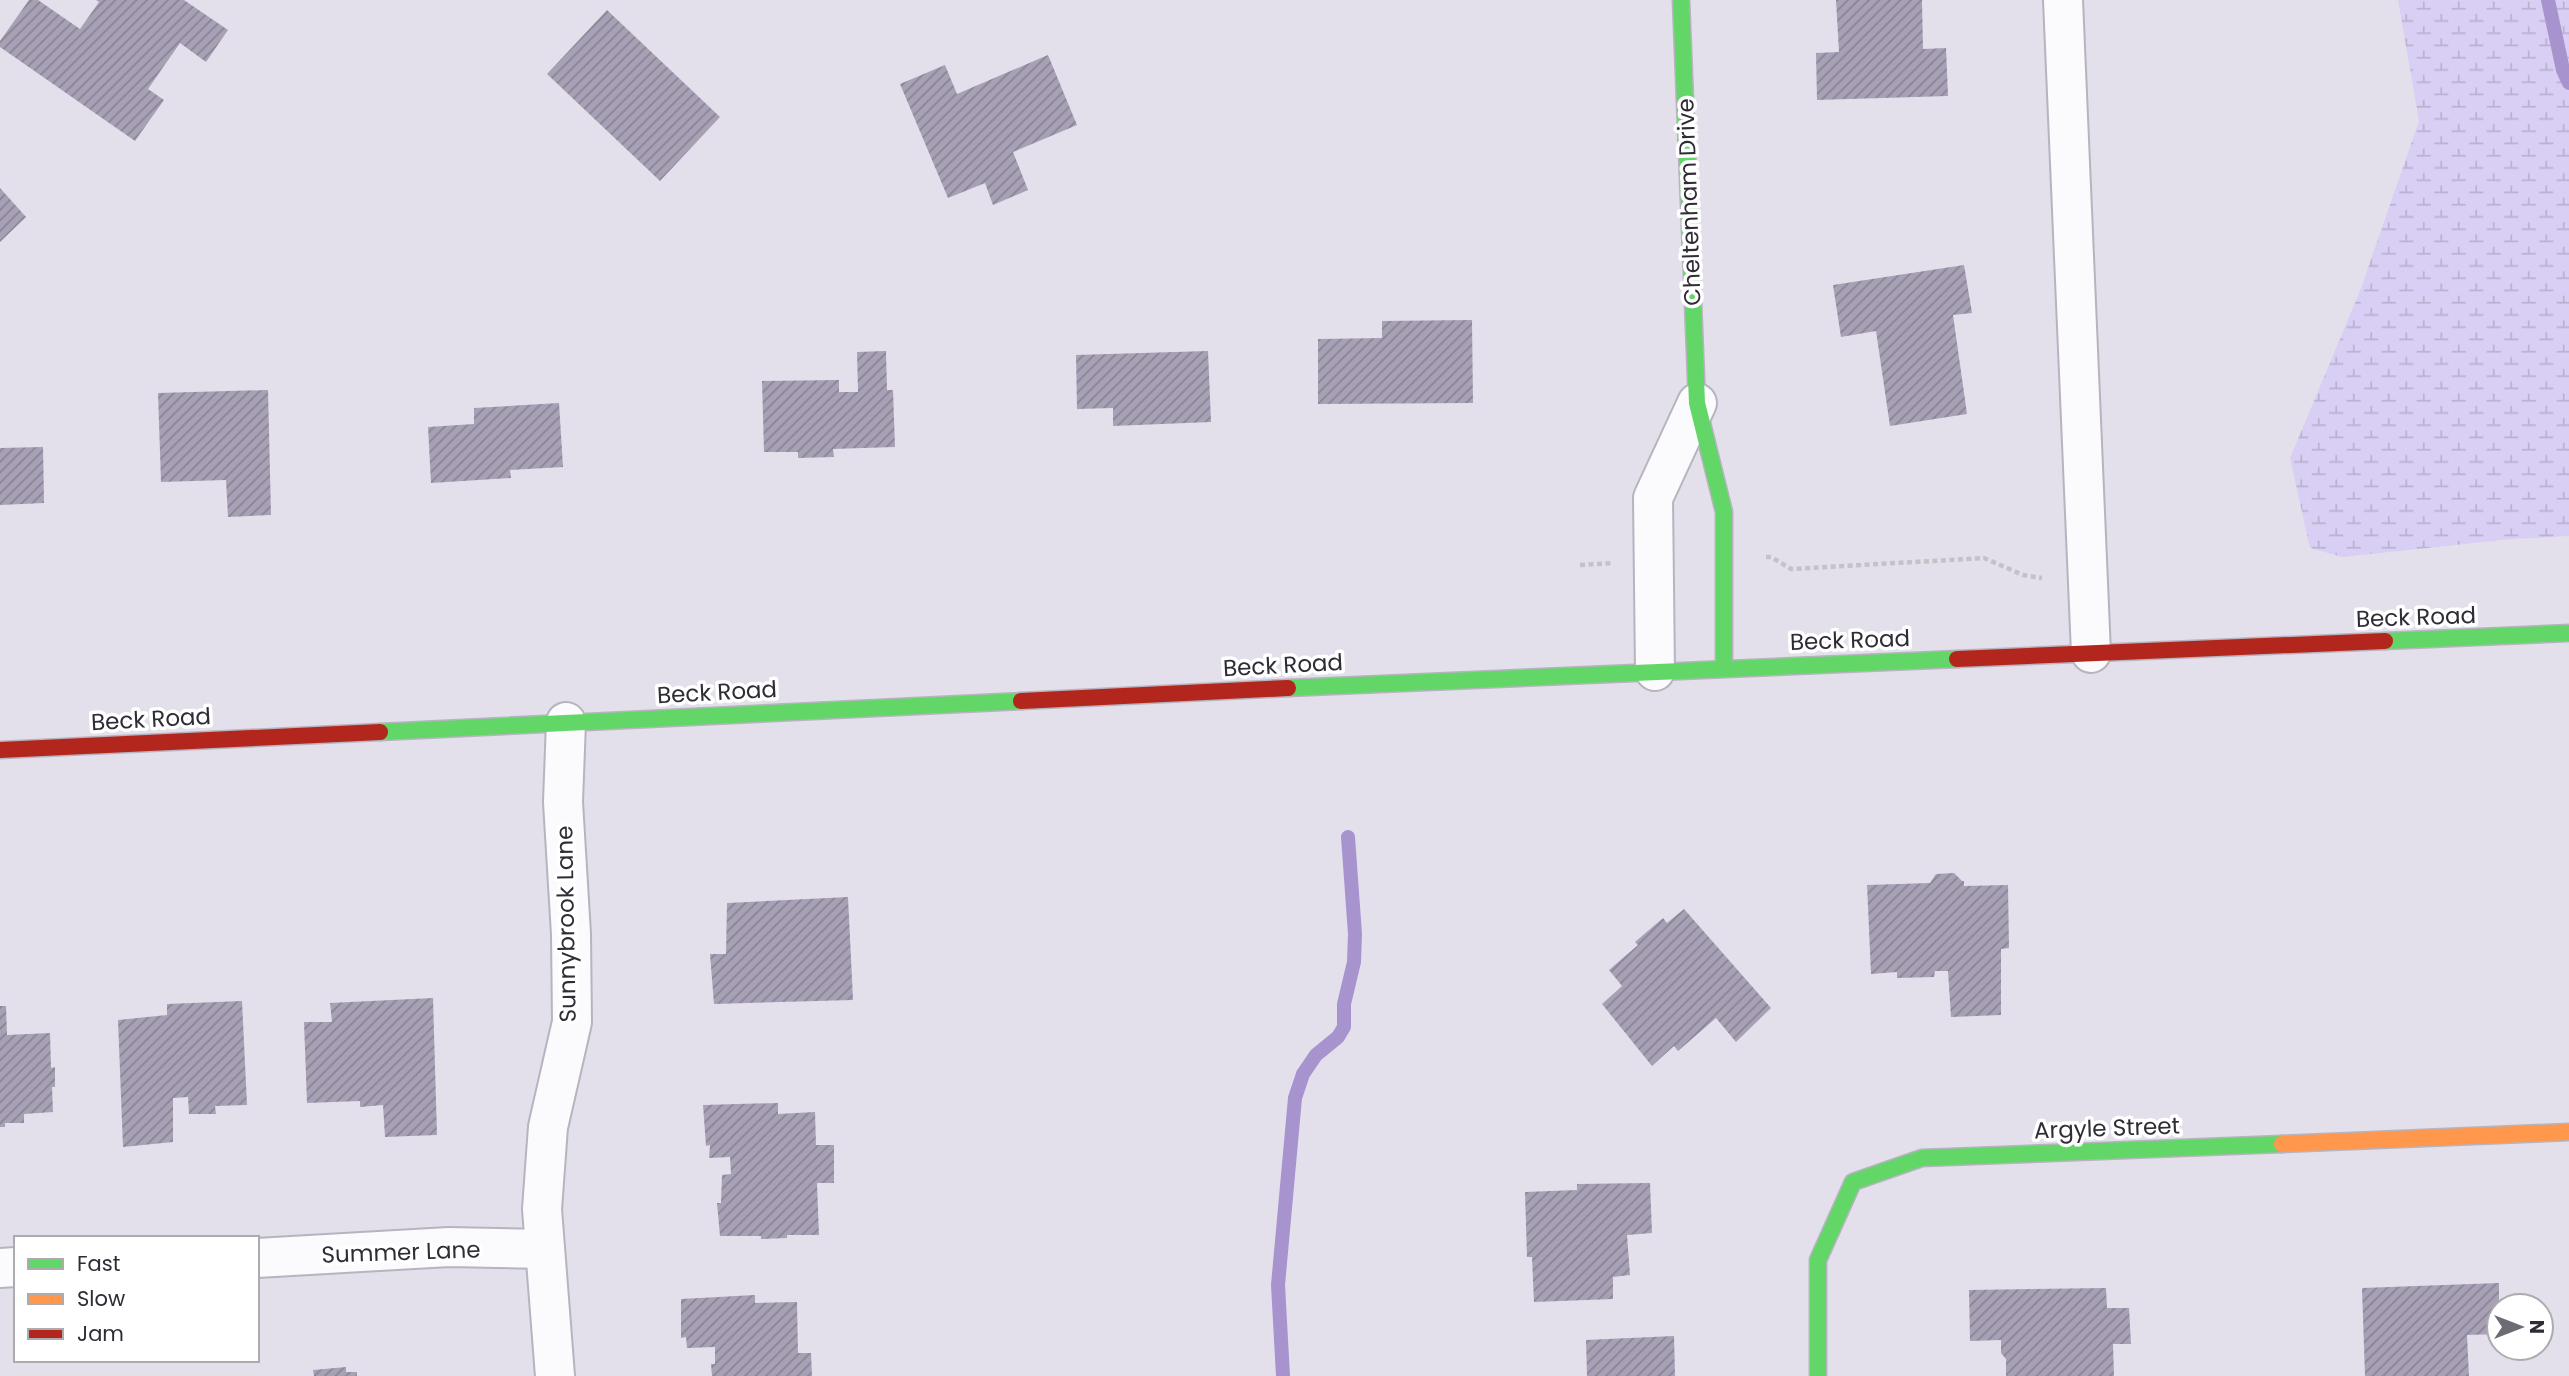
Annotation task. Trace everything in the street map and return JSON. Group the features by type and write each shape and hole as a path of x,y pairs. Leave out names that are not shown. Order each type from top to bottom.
{"main road":[{"name":"Cheltenham Drive","path":"1681,0 1696,403 1724,512 1724,668"},
{"name":"Beck Road","path":"0,750 1654,671 2569,634"},
{"name":"Argyle Street","path":"1818,1376 1818,1260 1853,1182 1922,1158 2569,1132"}],"street":[{"path":"2063,0 2091,653"},
{"name":"Cheltenham Drive","path":"1654,671 1653,498 1696,403"},
{"name":"Sunnybrook Lane","path":"555,1376 542,1209 548,1127 572,1022 571,934 563,802 566,722"},
{"name":"Summer Lane","path":"259,1258 449,1247 545,1249"}],"path":[{"path":"1724,557 1771,557 1791,569 1984,558 2023,575 2042,578"},
{"path":"1580,565 1653,560"}],"green space":[{"path":"2398,0 2569,0 2569,536 2511,539 2343,557 2310,548 2290,458 2360,291 2419,121"}],"building":[{"path":"29,0 38,0 80,29 99,2 96,0 184,0 228,30 206,62 180,43 148,89 164,100 135,141 0,47 0,41"},
{"path":"1836,0 1922,0 1923,49 1946,48 1948,96 1817,100 1816,53 1839,52"},
{"path":"607,10 720,117 660,181 547,74"},
{"path":"1048,55 1077,125 1013,152 1028,190 993,205 985,183 948,198 900,84 945,65 957,94"},
{"path":"0,188 26,217 0,242"},
{"path":"1964,265 1972,313 1953,315 1967,414 1890,426 1876,331 1841,337 1833,285"},
{"path":"1472,320 1473,403 1318,404 1318,339 1382,338 1382,321"},
{"path":"886,351 887,390 893,390 895,447 833,449 834,457 798,458 798,452 764,452 762,381 839,380 839,392 858,392 857,352"},
{"path":"1208,351 1211,422 1113,426 1113,408 1077,409 1076,355"},
{"path":"268,390 271,515 228,517 226,480 161,482 158,393"},
{"path":"559,403 563,467 510,470 511,478 431,483 428,427 474,424 474,408"},
{"path":"43,447 44,503 0,505 0,448"},
{"path":"1954,873 1964,881 1964,886 2008,885 2009,948 2001,949 2001,1015 1951,1017 1948,971 1935,971 1934,977 1897,978 1897,972 1871,974 1867,885 1930,883 1936,874"},
{"path":"848,897 853,1000 714,1004 710,954 726,954 727,903"},
{"path":"1684,909 1771,1008 1736,1042 1716,1018 1678,1051 1674,1046 1652,1066 1602,1004 1622,986 1609,970 1638,945 1635,942 1663,918 1667,923"},
{"path":"433,998 437,1135 385,1137 383,1105 360,1107 360,1101 307,1103 304,1022 332,1022 330,1003"},
{"path":"242,1001 247,1105 215,1106 216,1114 189,1114 188,1097 173,1098 173,1142 123,1147 118,1020 167,1015 167,1004"},
{"path":"0,1006 6,1006 7,1035 50,1033 51,1068 55,1067 55,1087 52,1087 53,1112 24,1114 24,1123 5,1123 5,1127 0,1127"},
{"path":"778,1103 778,1114 815,1112 816,1145 834,1145 834,1183 817,1183 819,1235 787,1235 787,1238 761,1239 761,1236 720,1236 717,1203 721,1203 722,1175 731,1174 730,1157 709,1158 710,1145 706,1146 703,1105"},
{"path":"1650,1183 1652,1233 1627,1235 1630,1275 1613,1277 1613,1299 1534,1302 1532,1257 1527,1257 1525,1192 1577,1190 1577,1184"},
{"path":"2499,1283 2499,1292 2485,1292 2485,1334 2467,1335 2469,1376 2365,1376 2362,1288"},
{"path":"2106,1288 2107,1308 2129,1308 2131,1344 2113,1344 2114,1376 2006,1376 2006,1359 2001,1353 2001,1340 1970,1341 1969,1290"},
{"path":"755,1295 755,1303 797,1302 798,1353 811,1353 812,1376 712,1376 711,1364 715,1364 715,1347 687,1348 686,1337 681,1338 681,1299"},
{"path":"1674,1336 1675,1376 1587,1376 1586,1340"},
{"path":"346,1367 346,1372 357,1372 357,1376 314,1376 313,1370"}],"waterway":[{"path":"2548,0 2563,70 2569,83"},
{"path":"1283,1376 1278,1285 1295,1098 1303,1074 1316,1055 1338,1037 1344,1027 1344,1004 1354,962 1355,934 1348,837"}],"traffic: fast":[{"path":"1681,0 1697,403 1724,512 1724,668"},
{"path":"2385,641 2569,633"},
{"path":"1288,688 1957,659"},
{"path":"380,732 1021,701"},
{"path":"1818,1376 1818,1260 1853,1182 1922,1158 2282,1144"}],"traffic: slow":[{"path":"2282,1144 2569,1132"}],"traffic: jam":[{"path":"1957,659 2385,641"},
{"path":"1021,701 1288,688"},
{"path":"0,750 380,732"}]}
